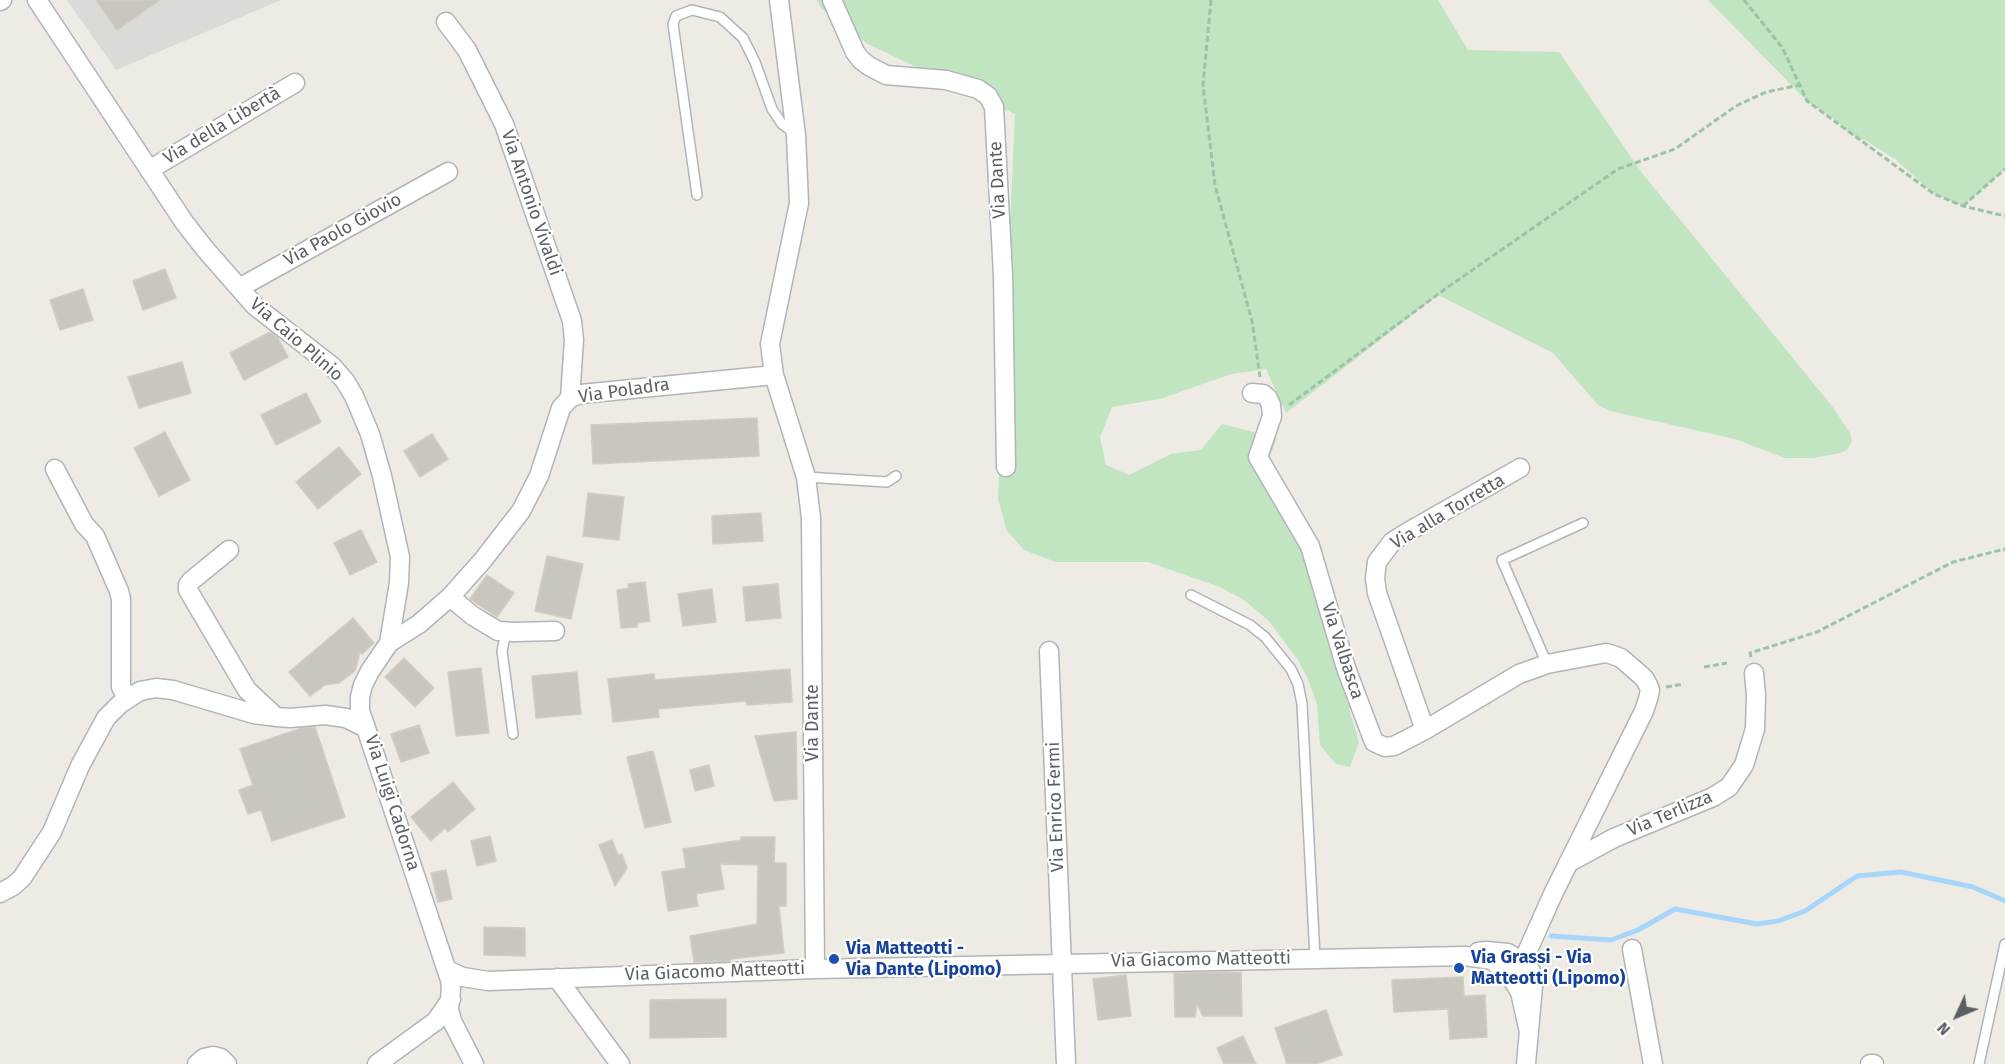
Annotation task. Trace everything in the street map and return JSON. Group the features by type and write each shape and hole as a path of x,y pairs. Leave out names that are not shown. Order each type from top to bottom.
{"street":[{"name":"Via Caio Plinio","path":"37,0 149,170 205,249 268,318 332,366 345,381 362,415 382,476 400,556 399,583 389,643 363,686 360,697 360,711 366,728"},
{"name":"Via Dante","path":"778,0 796,135 799,203 770,344 774,375 806,477 812,518 815,969"},
{"name":"Via Dante","path":"832,0 855,52 869,66 886,75 946,80 978,89 988,96 994,107 1003,275 1006,467"},
{"name":"Via Antonio Vivaldi","path":"446,22 466,50 504,124 572,321 574,340 570,398"},
{"name":"Via della Libertà","path":"149,170 295,83"},
{"name":"Via Paolo Giovio","path":"239,288 448,172"},
{"name":"Via Poladra","path":"389,643 419,624 450,597 483,560 529,499 539,476 561,408 570,398 581,394 774,375"},
{"path":"1258,393 1271,405 1272,416"},
{"name":"Via Valbasca","path":"1272,416 1258,457 1310,546 1346,668 1371,739 1382,747 1389,747 1425,730 1519,674 1547,664 1606,653 1620,658 1644,678 1650,690 1644,711 1568,863 1522,962 1510,976"},
{"name":"Via alla Torretta","path":"1425,730 1377,593 1375,578 1377,562 1383,552 1399,537 1520,468"},
{"path":"55,469 84,524 94,536 119,591 121,599 121,687 128,699"},
{"path":"229,550 191,581 188,590 247,690 277,717"},
{"path":"450,597 473,616 491,627 506,632 555,631"},
{"name":"Via Enrico Fermi","path":"1049,651 1066,1064"},
{"name":"Via Terlizza","path":"1568,863 1614,838 1713,797 1729,787 1744,765 1755,729 1754,673"},
{"name":"Via Luigi Cadorna","path":"0,893 22,878 52,832 80,765 106,718 140,691 156,688 173,690 254,714 290,718 314,715 334,716 357,723 366,728 447,970 452,989 449,1009 452,1021 474,1064"},
{"path":"1632,949 1653,1064"},
{"name":"Via Giacomo Matteotti","path":"1465,956 1486,951 1503,952 1522,962"},
{"name":"Via Giacomo Matteotti","path":"447,970 475,980 815,969 1465,956 1492,960 1510,976"},
{"path":"1522,962 1531,971 1533,981 1526,1064"},
{"path":"1510,976 1520,992 1529,1032"},
{"path":"557,978 620,1064"},
{"path":"377,1064 428,1028 442,1014 459,989 475,980"},
{"path":"197,1064 204,1058 213,1056 221,1058 227,1064"}],"lane":[{"path":"697,195 673,24 676,16 692,10 720,18 743,38 755,62 772,109 782,124 796,135"},
{"path":"806,477 887,482 896,476"},
{"path":"1547,664 1502,560 1583,523"},
{"name":"Via Giacomo Matteotti","path":"1191,595 1250,625 1265,637 1291,669 1298,684 1302,704 1315,958"},
{"path":"506,632 502,651 513,734"},
{"path":"1979,1064 2005,944"}],"path":[{"path":"1211,0 1203,85 1215,184 1252,321 1258,393"},
{"path":"1744,0 1782,47 1807,101 1934,194 1963,206 2005,216"},
{"path":"1272,416 1296,401 1445,289 1618,169 1675,149 1736,105 1766,92 1800,86"},
{"path":"1963,206 2005,169"},
{"path":"1754,673 1750,653 1817,632 1953,562 2005,549"},
{"path":"1704,667 1727,663"}],"shaded area":[{"path":"67,0 281,0 116,70"}],"green space":[{"path":"817,0 1438,0 1468,50 1559,52 1642,173 1832,406 1850,433 1852,441 1847,450 1840,453 1813,458 1785,458 1735,439 1610,411 1598,405 1553,353 1438,295 1286,413 1266,369 1231,374 1160,399 1112,407 1100,437 1106,465 1129,475 1171,454 1201,450 1222,424 1277,438 1263,473 1302,535 1348,693 1350,712 1359,742 1350,767 1336,764 1320,745 1317,704 1298,660 1268,620 1244,600 1220,587 1148,562 1056,562 1024,550 1007,531 998,499 1015,114 868,44 821,8"},
{"path":"1708,0 2005,0 2005,169 1963,206 1934,194 1895,159 1865,140 1851,135 1838,122 1807,101"}],"building":[{"path":"96,0 160,0 117,30"},
{"path":"165,269 176,298 143,310 133,281"},
{"path":"83,289 93,320 60,330 50,300"},
{"path":"270,332 278,338 288,357 244,380 230,353"},
{"path":"182,362 191,393 139,408 128,377"},
{"path":"306,393 321,422 276,445 261,415"},
{"path":"757,418 759,456 593,464 591,425"},
{"path":"165,432 190,480 159,496 134,448"},
{"path":"432,434 448,459 420,477 404,451"},
{"path":"339,447 361,474 318,509 296,482"},
{"path":"588,493 624,497 619,540 583,536"},
{"path":"761,513 763,541 713,544 712,516"},
{"path":"361,530 377,562 350,575 334,543"},
{"path":"547,556 583,564 571,619 535,611"},
{"path":"487,575 514,593 497,617 470,599"},
{"path":"645,582 650,621 637,623 637,627 621,628 617,590 629,588 628,584"},
{"path":"778,584 781,618 746,621 743,587"},
{"path":"712,589 716,622 683,626 678,594"},
{"path":"353,618 374,643 362,654 360,652 355,671 339,683 325,685 310,696 289,672"},
{"path":"404,658 434,688 415,707 385,677"},
{"path":"481,668 489,733 456,736 448,672"},
{"path":"790,669 792,702 747,705 746,701 658,709 659,717 613,722 608,679 654,674 655,680"},
{"path":"577,672 581,714 536,718 532,676"},
{"path":"419,725 429,753 401,762 391,734"},
{"path":"315,727 345,817 272,841 261,810 248,814 239,790 253,785 240,749 302,728"},
{"path":"796,732 797,799 774,801 755,736"},
{"path":"653,751 671,822 645,828 627,757"},
{"path":"709,765 714,786 695,791 690,770"},
{"path":"453,782 475,809 448,832 445,828 431,841 411,817"},
{"path":"490,836 496,861 477,866 471,841"},
{"path":"741,837 775,837 774,863 786,863 786,906 779,906 784,953 731,959 730,961 694,962 690,936 757,924 758,865 720,864 724,889 696,894 698,906 668,911 662,872 686,868 683,849 741,840"},
{"path":"612,840 618,855 622,854 627,868 615,886 599,845"},
{"path":"446,870 452,899 438,902 431,873"},
{"path":"484,927 525,928 525,956 484,955"},
{"path":"1241,972 1242,1016 1203,1016 1197,1004 1195,1017 1175,1017 1174,973"},
{"path":"1126,975 1131,1016 1098,1020 1093,979"},
{"path":"1463,977 1464,996 1485,995 1487,1037 1450,1039 1448,1009 1394,1012 1392,980"},
{"path":"726,999 726,1037 650,1038 650,1000"},
{"path":"1326,1010 1342,1055 1316,1064 1287,1064 1275,1028"},
{"path":"1243,1036 1256,1064 1224,1064 1217,1048"}],"waterway":[{"path":"1551,936 1611,940 1638,930 1675,909 1757,924 1778,921 1805,911 1857,876 1901,872 1973,887 2005,901"}],"place":[{"name":"Via Matteotti - Via Dante (Lipomo)","path":"834,959"},
{"name":"Via Grassi - Via Matteotti (Lipomo)","path":"1459,968"}]}
